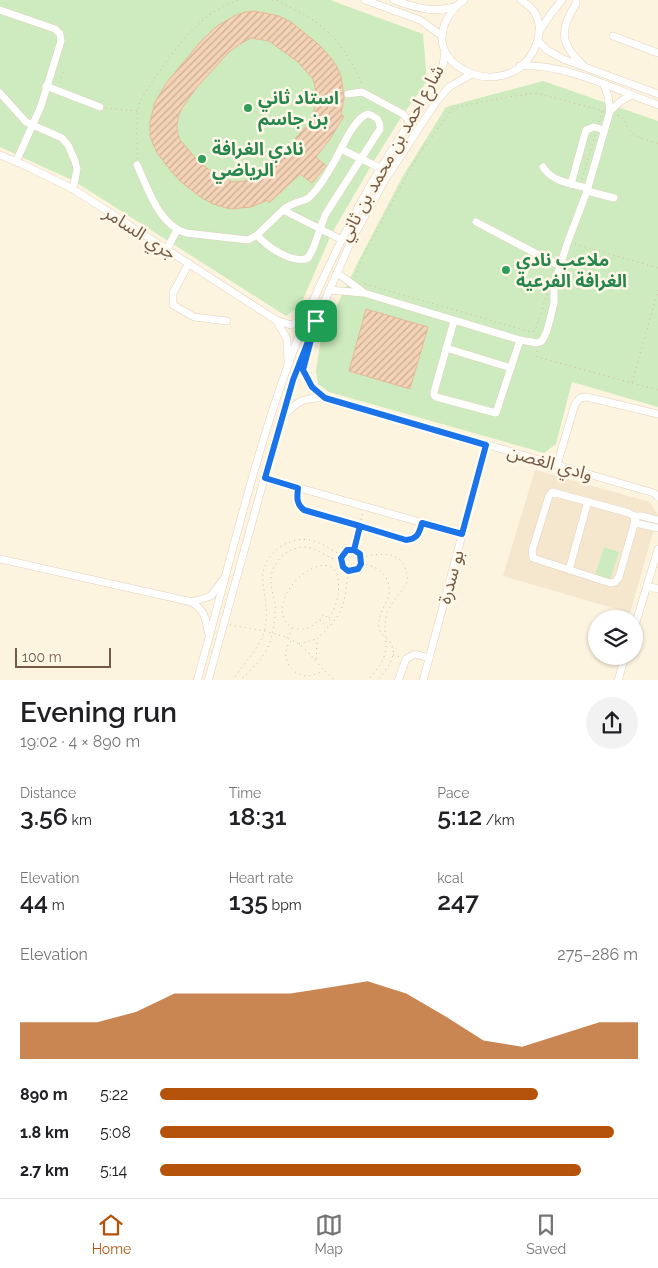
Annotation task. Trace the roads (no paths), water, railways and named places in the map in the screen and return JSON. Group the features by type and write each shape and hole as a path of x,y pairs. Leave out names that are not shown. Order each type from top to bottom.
{"street":[{"path":"366,0 420,20 442,36"},
{"path":"394,0 423,10 441,10 455,7"},
{"path":"464,0 455,7 446,22 442,36 445,52 455,65 472,74 485,77 497,77 511,73 530,56 538,41 538,22 535,13 521,0"},
{"path":"539,33 562,0"},
{"path":"576,0 576,4 564,25 564,36 572,54 585,67"},
{"path":"0,10 55,29 60,34 60,41 46,86 16,162"},
{"path":"613,36 658,53"},
{"path":"538,41 551,52 585,67 658,94"},
{"name":"شارع احمد بن محمد بن ثاني","path":"197,680 268,425 288,364 306,318 342,240 380,168 438,78 445,52"},
{"path":"520,66 535,65 555,68 658,105"},
{"name":"شارع احمد بن محمد بن ثاني","path":"208,680 281,418 299,363 329,290 369,208 436,102 449,86 472,74"},
{"path":"329,290 364,293 520,340 537,343 542,341 547,331 554,303 554,286 585,189 607,111 609,100 604,85"},
{"path":"46,86 100,107"},
{"path":"348,94 362,92 403,114 410,122"},
{"path":"0,94 17,114 32,125 62,138 75,160 77,169 72,189"},
{"path":"607,111 631,95"},
{"path":"137,165 157,207 169,224 177,230 186,233 248,240 257,235 292,202 307,199 332,166 359,119 368,114 374,116 380,124 380,130 325,216 308,258 296,260 267,246 257,235"},
{"path":"571,184 586,130 591,128 601,129"},
{"path":"341,149 380,168"},
{"name":"جري السامر","path":"0,155 72,189 276,320 294,325 306,318"},
{"path":"543,167 550,175 614,198"},
{"path":"283,210 342,240"},
{"path":"476,222 560,266"},
{"path":"166,249 177,230"},
{"path":"189,263 173,293 173,305 176,309 194,317 227,321"},
{"path":"337,273 364,293"},
{"name":"جري السامر","path":"276,320 287,339 288,364"},
{"path":"316,321 303,370 312,387 325,398"},
{"path":"454,321 434,392 436,397 496,413 520,340"},
{"path":"446,348 512,368"},
{"path":"556,465 575,404 580,398 587,397 658,414"},
{"name":"وادي الغصن","path":"281,418 301,401 310,398 325,398 654,493 658,497"},
{"name":"بو سدرة","path":"422,680 486,445"},
{"path":"289,485 462,534"},
{"path":"298,488 296,499 299,507 304,510 406,540 413,539 418,535 422,523"},
{"path":"555,492 631,514 634,520 619,577 615,582 610,583 535,560 532,556 550,493 555,492"},
{"path":"569,570 588,502"},
{"path":"634,520 642,516 658,520"},
{"path":"634,520 658,528"},
{"path":"640,610 658,549"},
{"path":"0,559 192,602 200,607 207,619 209,637"},
{"path":"192,602 211,596 226,575"},
{"path":"647,586 658,589"},
{"path":"398,680 406,659 415,654 429,658"},
{"path":"618,680 623,665"}],"place":[{"name":"استاد ثاني بن جاسم","path":"248,108"},
{"name":"نادي الغرافة الرياضي","path":"202,159"},
{"name":"ملاعب نادي الغرافة الفرعية","path":"506,270"}]}
